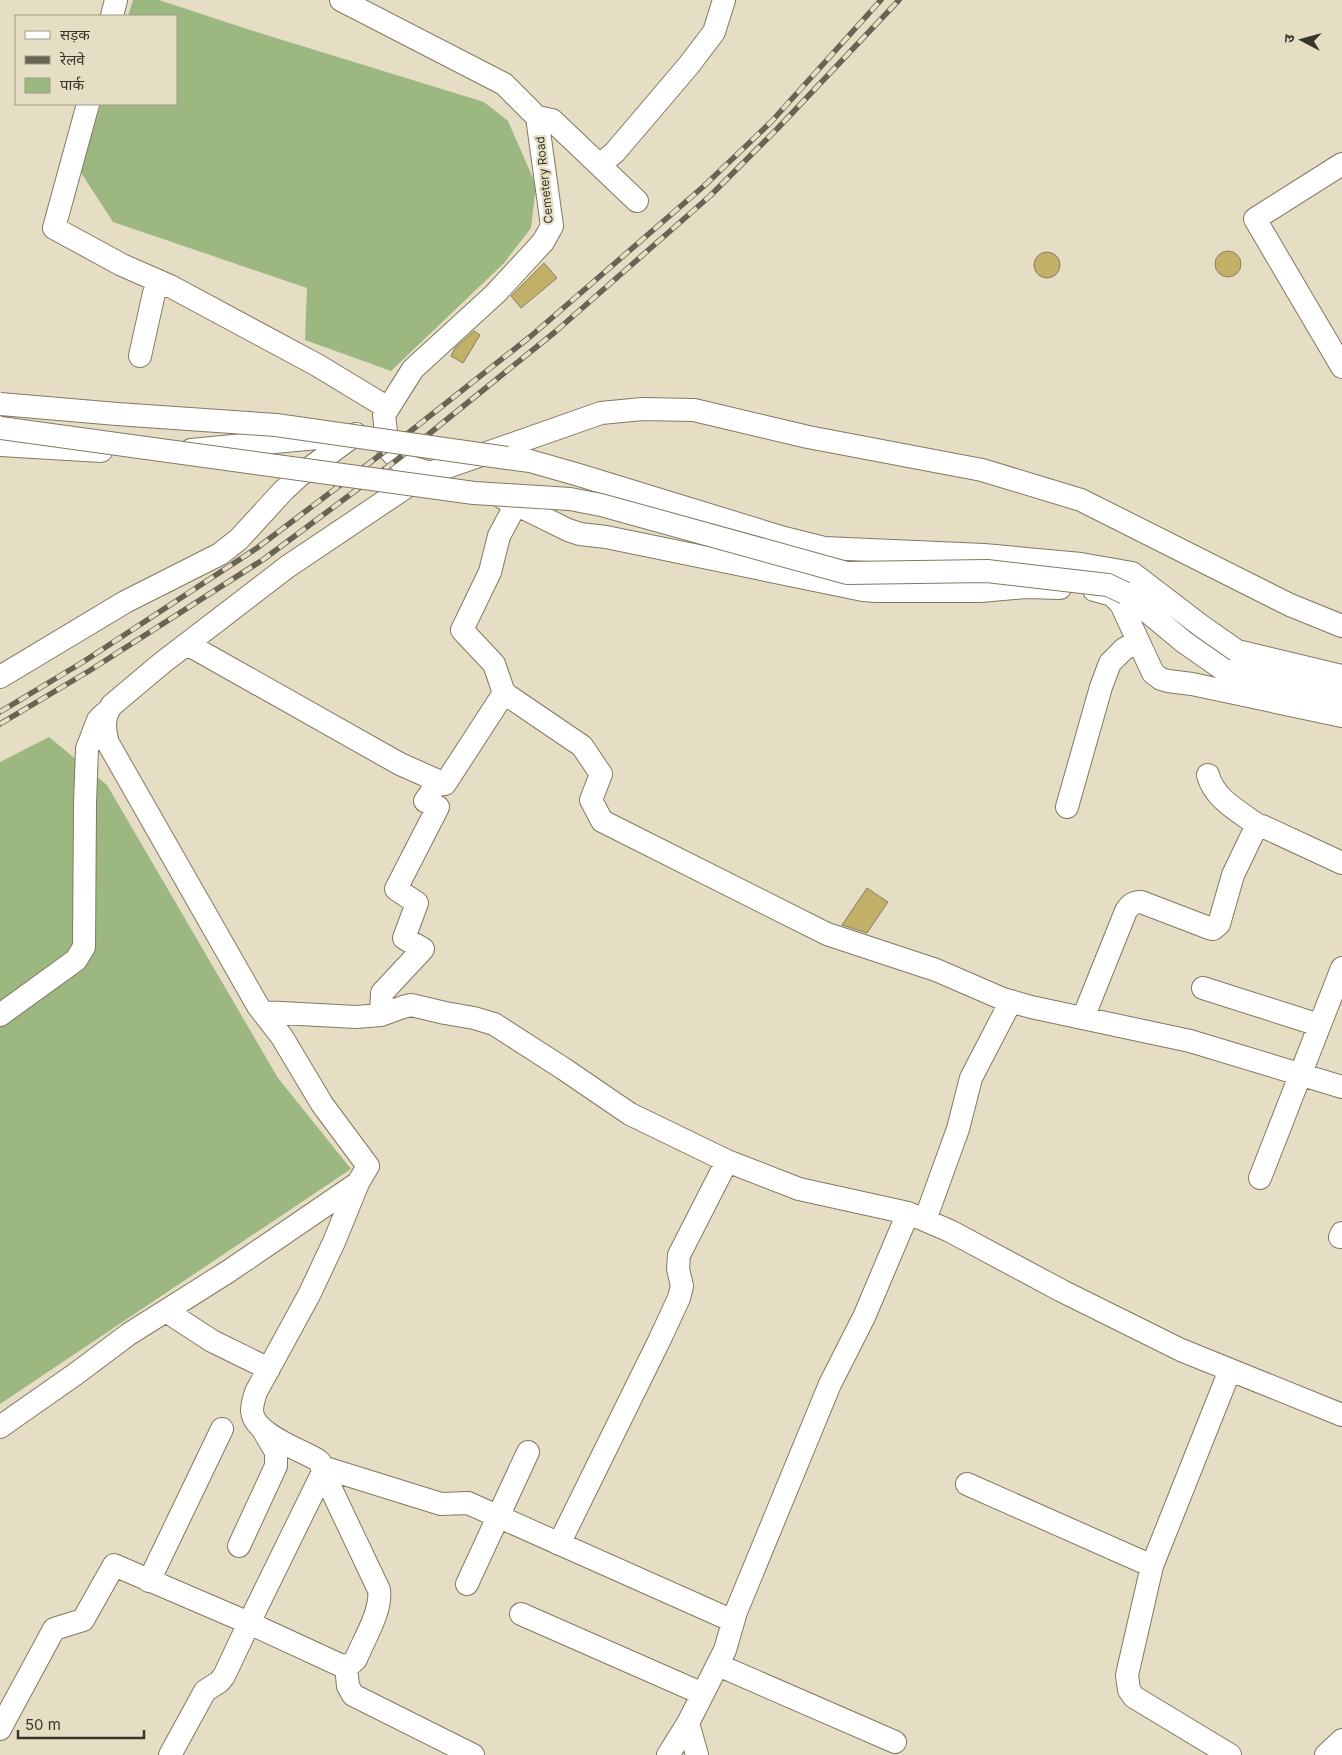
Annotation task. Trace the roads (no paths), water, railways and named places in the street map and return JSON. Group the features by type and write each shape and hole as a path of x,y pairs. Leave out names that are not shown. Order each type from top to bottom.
{"street":[{"path":"112,15 116,0"},
{"path":"341,0 504,84 537,117 552,120 638,200"},
{"path":"600,165 615,152 689,65 714,32 724,0"},
{"path":"88,105 54,228 122,265 170,286 317,365 388,408"},
{"name":"Cemetery Road","path":"537,117 552,226 542,242 495,294 413,369 384,414 388,449 404,465 424,476 432,485 478,487 580,534 615,539 869,590 980,591 1026,587 1092,590 1112,595 1121,604 1153,673 1162,679 1342,716"},
{"path":"1342,164 1255,219 1342,367"},
{"path":"140,356 154,293 158,287 164,285"},
{"path":"0,404 276,425 530,462 579,474 784,538 824,548 984,555 1081,564 1129,583 1200,625 1237,651 1342,676"},
{"path":"239,1546 276,1466 276,1452 254,1418 253,1402 256,1392 309,1295 334,1242 358,1183 368,1166 322,1104 282,1037 258,1006 108,743 104,722 112,704 287,567 424,476 601,413 642,409 694,410 808,437 982,470 1081,500 1290,605 1342,626"},
{"path":"0,428 474,492 570,500 602,505 847,573 885,574 987,571 1108,585 1129,583"},
{"path":"0,445 138,453 173,452 386,431"},
{"path":"0,677 125,602 220,554 239,539 299,476 356,434"},
{"path":"516,504 499,536 490,572 462,630 494,664 504,693 582,746 601,774 590,800 602,821 827,934 936,970 1011,1001 1190,1041 1342,1087"},
{"path":"1129,583 1184,642 1224,670 1342,696"},
{"path":"1184,642 1200,625"},
{"path":"1067,807 1101,687 1110,663 1138,641"},
{"path":"187,644 400,764 445,784 504,693"},
{"path":"0,1015 76,960 84,946 87,749 98,720 107,712"},
{"path":"1208,775 1210,785 1221,798 1259,826 1342,863"},
{"path":"380,1015 382,992 423,949 404,938 417,903 396,889 438,806 425,801 439,781"},
{"path":"1083,1018 1130,905 1135,902 1141,902 1213,929 1216,927 1233,875 1254,828 1259,826"},
{"path":"1260,1178 1342,968"},
{"path":"1203,988 1319,1025"},
{"path":"668,1755 688,1723 718,1664 728,1641 739,1603 830,1384 917,1216 958,1129 970,1078 1011,1001"},
{"path":"263,1012 356,1017 380,1015 403,1006 412,1005 494,1024 630,1114 727,1161 800,1189 917,1216 950,1231 1062,1291 1181,1350 1342,1415"},
{"path":"559,1544 679,1298 682,1286 677,1262 679,1255 727,1161"},
{"path":"0,1427 77,1374 129,1334 229,1271 358,1183"},
{"path":"166,1310 212,1341 269,1369"},
{"path":"1230,1370 1152,1566 1127,1675 1129,1690 1134,1697 1230,1755"},
{"path":"149,1581 222,1429"},
{"path":"0,1729 54,1629 83,1620 114,1565 249,1623 340,1665 352,1664 356,1659 380,1600 376,1583 316,1459 263,1430"},
{"path":"468,1584 528,1452"},
{"path":"322,1470 441,1504 468,1503 733,1622"},
{"path":"170,1755 205,1691 219,1682 224,1676 322,1470"},
{"path":"967,1484 1152,1566"},
{"path":"521,1614 703,1694"},
{"path":"718,1664 895,1742"},
{"path":"346,1666 348,1686 353,1695 473,1755"},
{"path":"688,1723 697,1755"},
{"path":"1326,1755 1342,1740"}],"railway":[{"path":"0,712 83,662 257,548 388,449 531,336 704,186 771,122 881,0"},
{"path":"0,724 89,671 264,559 398,459 555,332 710,196 778,128 899,0"}]}
